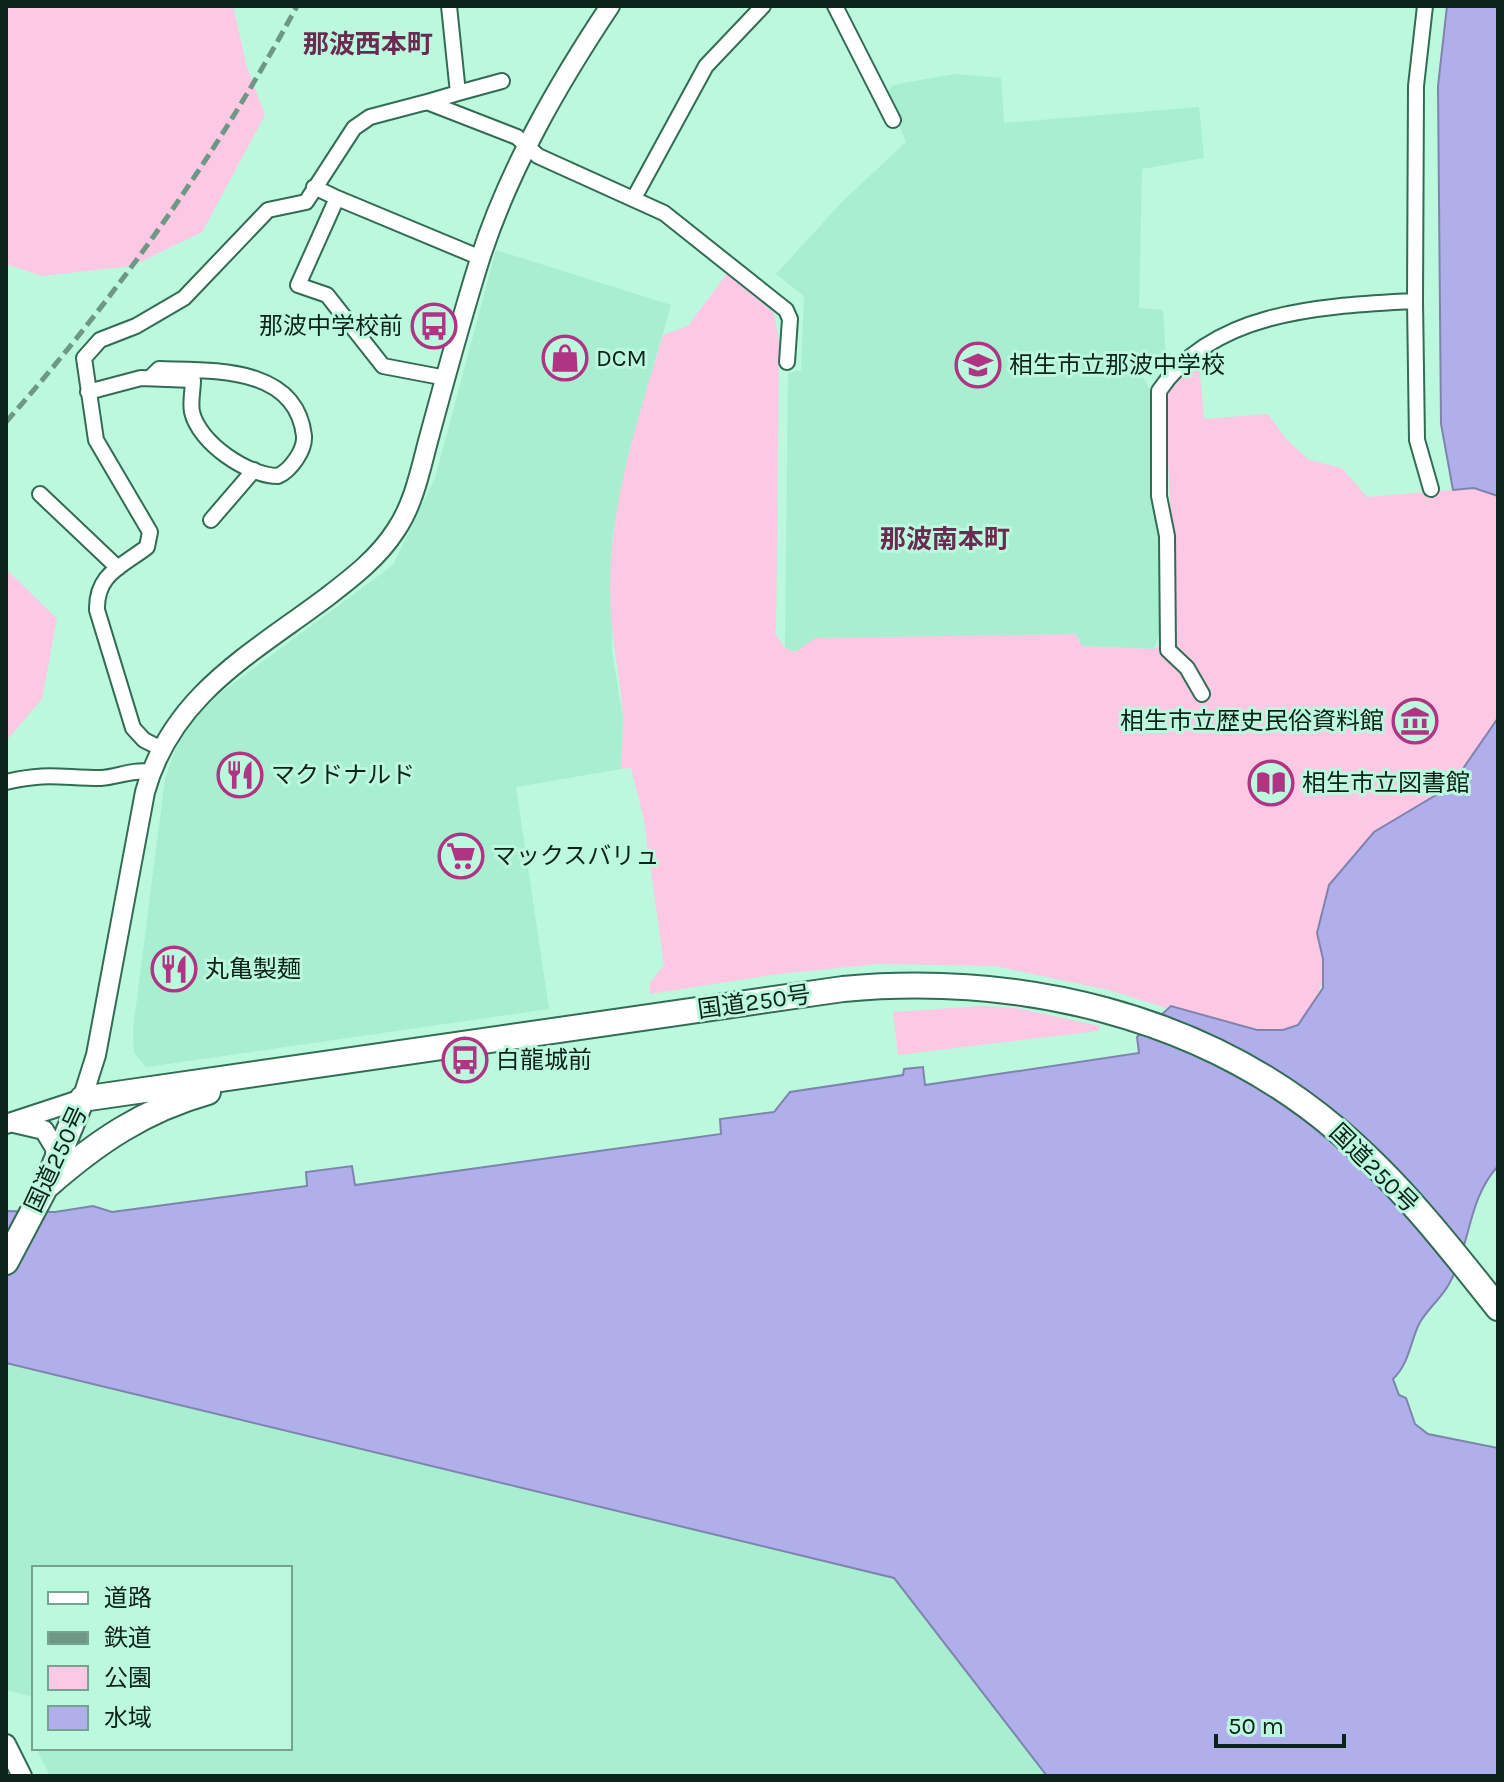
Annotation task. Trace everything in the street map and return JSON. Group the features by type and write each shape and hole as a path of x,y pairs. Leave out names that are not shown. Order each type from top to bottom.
{"highway":[{"name":"国道250号","path":"6,1262 44,1190 82,1099 740,1003 891,985 1000,988 1105,1010 1218,1052 1312,1110 1402,1190 1493,1302"},
{"path":"44,1190 122,1126 162,1107 256,1075"}],"street":[{"path":"449,6 458,93"},
{"path":"634,198 706,66 763,6"},
{"path":"835,6 893,120"},
{"path":"1425,6 1416,86 1415,301 1417,440 1431,489"},
{"path":"8,1124 82,1099 96,1055 151,772 160,748 176,722 208,688 364,568 383,549 409,504 481,258 507,188 602,9"},
{"path":"160,748 144,740 133,728 97,610 97,591 103,580 147,547 150,532 96,440 84,358 91,347 184,298 268,210 306,202 343,139 363,120 502,81"},
{"path":"423,103 517,137 538,156 634,198 694,234 786,310 790,319 787,362"},
{"path":"314,187 481,258"},
{"path":"337,198 298,285 327,295 383,366 446,378"},
{"path":"1202,694 1187,668 1168,650 1169,571 1159,496 1159,391 1168,377 1197,354 1249,324 1299,310 1415,301"},
{"path":"88,392 150,378 193,380 192,412 204,434 254,470 278,476 302,450 304,433 297,411 288,398 257,377 230,372 159,369 150,378"},
{"path":"211,520 254,470"},
{"path":"40,494 118,568"},
{"path":"6,782 40,774 104,778 122,772 151,772"},
{"path":"8,1124 26,1123 44,1130 55,1148 56,1160"},
{"path":"6,1744 22,1776"}],"shaded area":[{"name":"相生市立那波中学校","path":"954,74 1001,78 1004,123 1199,107 1204,158 1142,169 1139,308 1163,310 1166,360 1140,372 1150,390 1151,490 1164,566 1164,619 1154,649 1082,646 1075,634 795,652 785,648 788,373 801,370 804,296 776,274 843,201 906,142 886,94 893,85"},
{"path":"496,250 671,305 630,448 612,539 612,651 623,718 621,769 516,787 549,1009 146,1067 134,1052 133,1030 165,779 176,748 190,720 219,694 393,565 435,478"},
{"path":"9,1363 894,1578 1047,1776 50,1776 37,1750 292,1750 292,1566 32,1566 32,1696 6,1690 6,1367"}],"green space":[{"path":"6,6 233,6 247,67 265,115 202,232 132,266 42,276 6,264"},
{"path":"728,272 774,313 779,342 776,635 785,648 795,652 815,638 1076,634 1082,646 1154,649 1176,632 1165,395 1178,377 1199,362 1204,419 1268,414 1286,439 1309,460 1342,468 1367,497 1474,488 1498,496 1498,718 1451,786 1374,832 1317,933 1323,963 1322,982 1315,1000 1298,1024 1287,1029 1255,1029 1172,1006 1169,1009 1109,990 995,966 879,964 779,974 650,994 650,983 664,965 644,820 631,768 621,769 623,720 610,592 614,527 627,462 663,335 688,326"},
{"path":"6,569 57,619 42,699 6,741"},
{"path":"981,1006 1016,1008 1100,1026 1098,1031 898,1055 893,1012"}],"water":[{"path":"1447,6 1498,6 1498,496 1474,488 1453,490 1441,424 1438,86"},
{"path":"1498,718 1498,1166 1480,1193 1462,1254 1449,1284 1419,1324 1406,1360 1393,1379 1399,1395 1406,1398 1415,1424 1428,1434 1498,1448 1498,1776 1047,1776 894,1578 6,1363 6,1211 55,1212 93,1206 112,1212 307,1186 306,1172 352,1166 355,1185 721,1134 720,1119 774,1112 790,1092 903,1075 904,1069 923,1067 925,1085 1139,1053 1137,1037 1171,1006 1257,1030 1283,1030 1298,1025 1323,988 1323,959 1317,933 1329,885 1374,832 1451,786"}],"railway":[{"path":"6,422 88,324 164,222 233,116 297,6"}],"place":[{"name":"那波中学校前","path":"434,326"},
{"name":"DCM","path":"565,358"},
{"name":"相生市立那波中学校","path":"978,365"},
{"name":"相生市立歴史民俗資料館","path":"1415,721"},
{"name":"マクドナルド","path":"240,775"},
{"name":"相生市立図書館","path":"1271,783"},
{"name":"マックスバリュ","path":"461,856"},
{"name":"丸亀製麺","path":"174,969"},
{"name":"白龍城前","path":"465,1060"}],"district":[{"name":"那波西本町","path":"368,44"},
{"name":"那波南本町","path":"945,539"}]}
